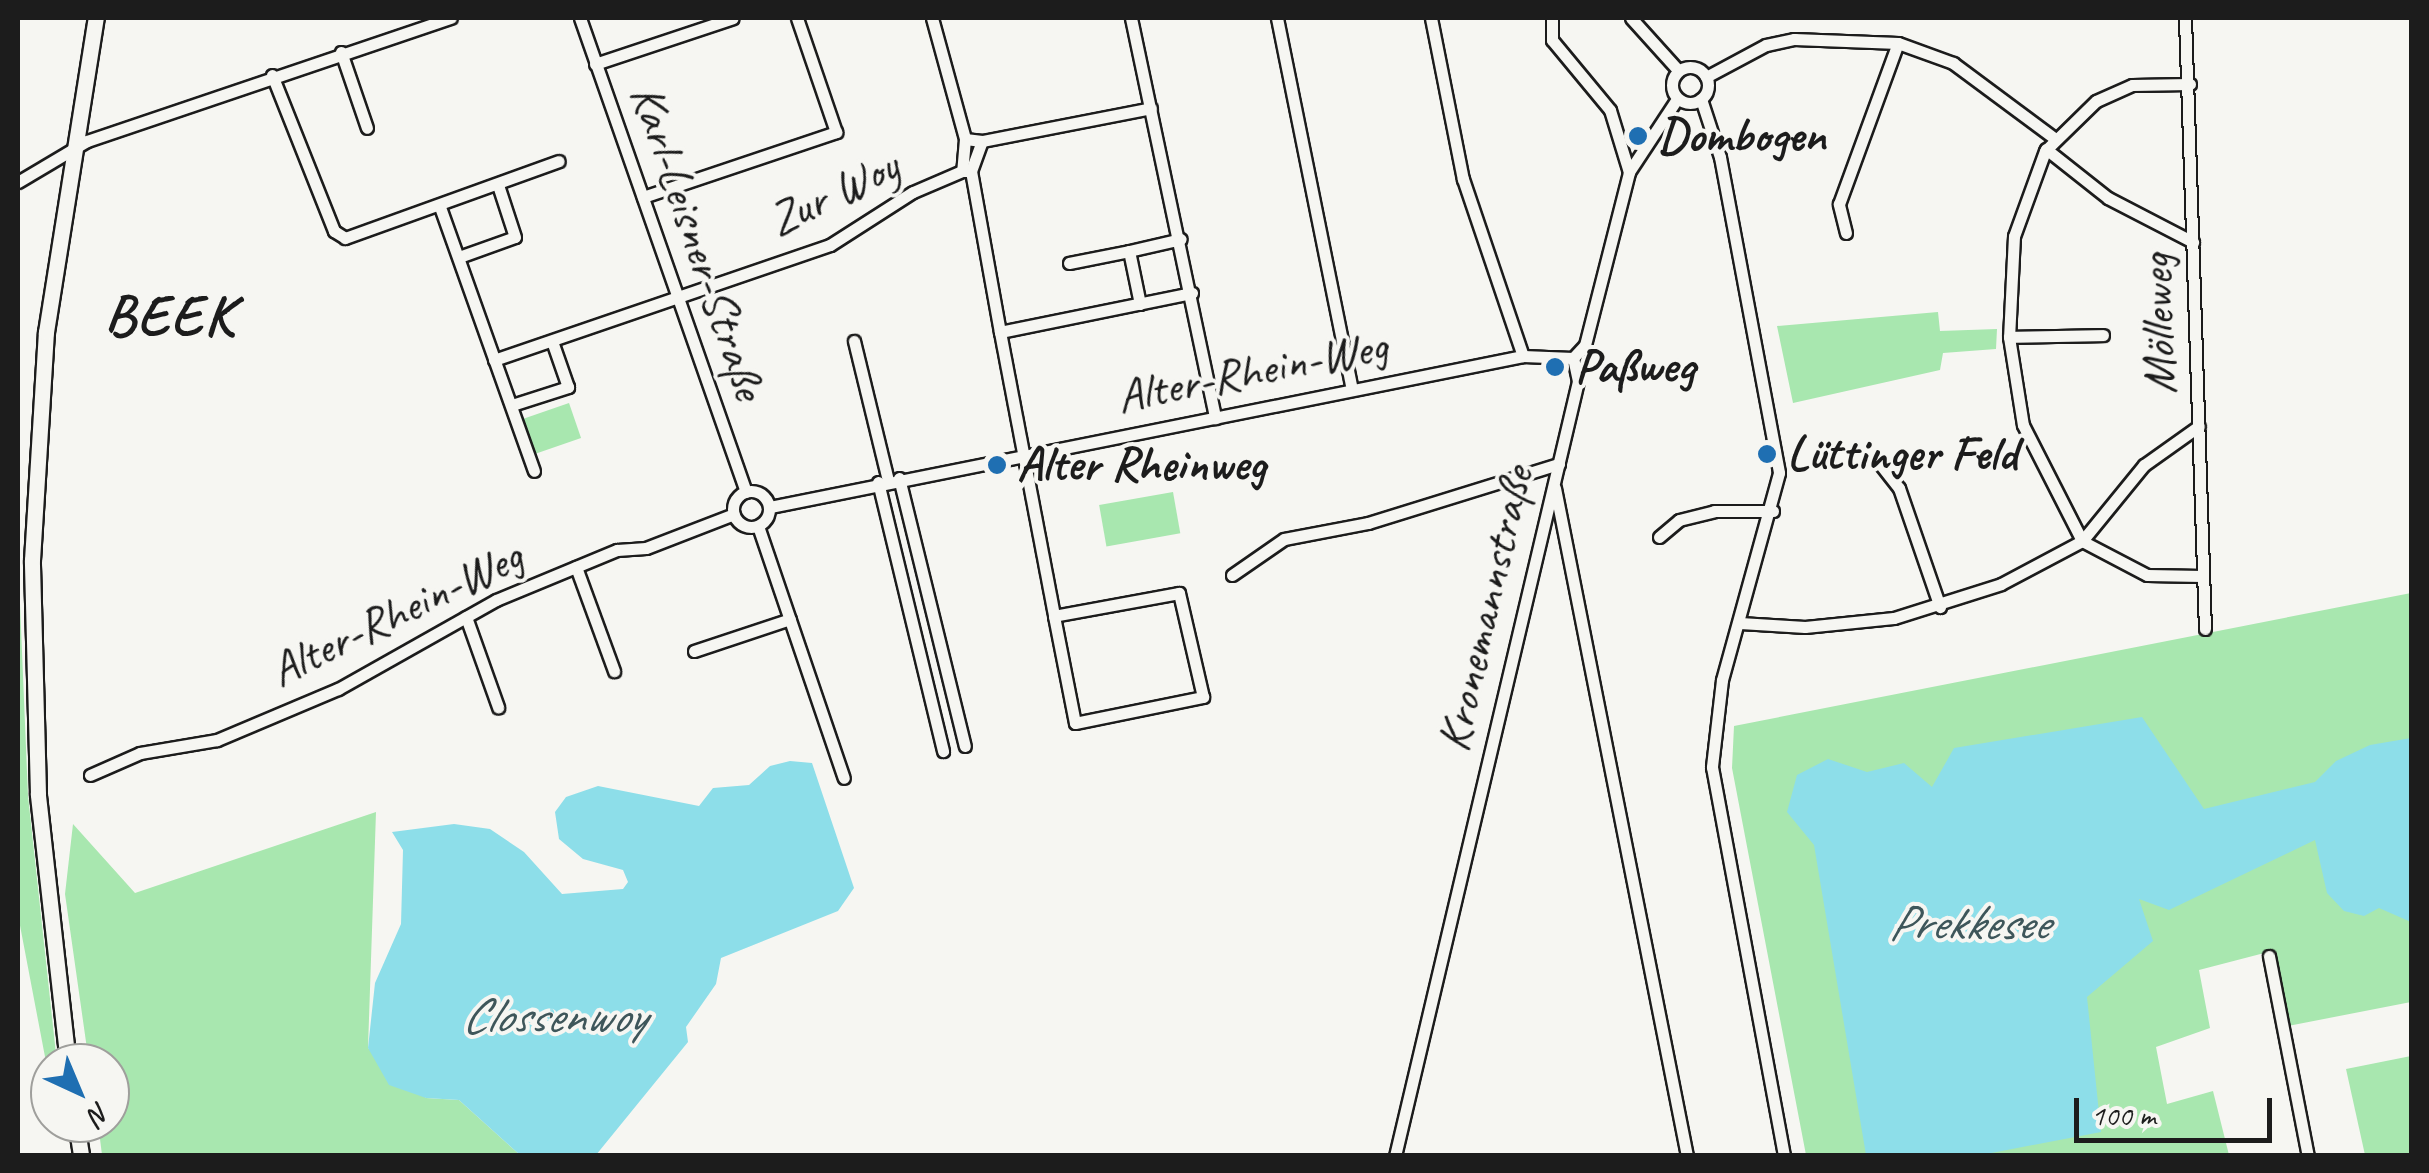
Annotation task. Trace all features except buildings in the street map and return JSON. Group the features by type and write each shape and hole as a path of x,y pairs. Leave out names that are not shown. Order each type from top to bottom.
{"main road":[{"path":"66,1043 38,794 32,560 46,332 71,148 96,18"}],"street":[{"path":"18,182 71,148 272,74 450,18"},
{"name":"Karl-Leisner-Straße","path":"580,18 746,492"},
{"path":"596,64 733,18"},
{"path":"644,197 836,132 797,18"},
{"path":"932,18 965,139 967,171 1075,724 1204,697 1186,604 1178,593 1054,616"},
{"path":"1132,18 1181,239 1215,418"},
{"path":"1277,18 1352,390"},
{"path":"1431,18 1459,165 1524,356"},
{"path":"1552,18 1552,40 1610,110 1629,172"},
{"path":"1631,18 1678,70"},
{"name":"Mölleweg","path":"2184,18 2190,84 2205,629"},
{"path":"1784,1156 1712,767 1722,680 1773,511 1778,473 1774,432 1720,156 1701,99 1706,77 1766,44 1794,39 1898,43 1953,63 2108,198 2193,242"},
{"path":"1846,233 1840,204 1898,43"},
{"path":"341,52 367,128"},
{"path":"1678,70 1698,68 1706,77"},
{"path":"1678,70 1672,90 1677,99 1701,99"},
{"path":"272,74 334,232 345,238 559,161"},
{"path":"2190,84 2132,85 2096,101 2050,144 2014,236 2009,337 2023,425 2082,541 2147,575 2202,576"},
{"name":"Kronemannstraße","path":"1395,1156 1578,380 1573,358 1585,345 1629,172 1677,99"},
{"path":"965,139 982,142 1150,108"},
{"path":"967,171 982,142"},
{"name":"Zur Woy","path":"494,360 830,245 967,171"},
{"path":"460,256 515,237 498,185"},
{"path":"440,206 534,471"},
{"path":"1069,264 1181,239"},
{"path":"1128,251 1140,304"},
{"path":"1000,332 1192,294"},
{"path":"2009,337 2103,335"},
{"path":"512,405 568,387 552,341"},
{"path":"854,341 965,746"},
{"name":"Alter-Rhein-Weg","path":"770,507 1024,452 1524,356 1573,358"},
{"path":"1740,622 1839,624 1940,607 2082,541 2144,465 2199,426"},
{"path":"1876,460 1899,488 1940,607"},
{"path":"1232,576 1284,538 1384,519 1558,464"},
{"path":"889,480 943,751"},
{"path":"1554,484 1687,1156"},
{"path":"746,492 761,494 770,507 758,526 746,526 734,514 734,503 746,492"},
{"path":"1659,537 1678,520 1714,511 1773,511"},
{"name":"Alter-Rhein-Weg","path":"90,775 140,753 218,740 338,689 466,617 576,567 734,514"},
{"path":"758,526 844,778"},
{"path":"576,567 614,671"},
{"path":"466,617 498,707"},
{"path":"694,651 790,619"},
{"path":"2268,956 2305,1155"}],"green space":[{"path":"1938,312 1940,331 1997,329 1996,349 1943,353 1940,370 1793,403 1777,326"},
{"path":"569,403 581,438 532,455 520,420"},
{"path":"1173,492 1180,533 1106,546 1099,505"},
{"path":"18,555 28,796 55,1043 42,1043 18,915"},
{"path":"2411,593 2411,1002 2288,1026 2272,951 2199,970 2210,1028 2156,1047 2167,1104 2213,1091 2229,1155 1806,1155 1732,768 1734,726"},
{"path":"376,812 368,1048 426,1098 459,1100 520,1155 102,1155 100,1143 130,1143 130,1043 86,1043 65,894 73,824 135,893"},
{"path":"2411,1056 2411,1155 2365,1155 2346,1069"}],"water":[{"name":"Prekkesee","path":"2142,717 2204,809 2315,782 2336,761 2370,745 2411,738 2411,922 2379,908 2364,916 2344,911 2327,893 2315,840 2169,910 2139,899 2153,941 2087,997 2101,1132 1981,1155 1866,1155 1814,845 1787,812 1797,775 1828,759 1867,772 1904,763 1932,787 1954,748"},
{"name":"Clossenwoy","path":"790,761 812,763 854,888 838,911 721,958 716,984 686,1027 688,1042 596,1155 520,1155 459,1100 426,1098 389,1085 368,1048 375,983 401,924 403,850 392,832 454,824 490,829 524,852 562,894 623,889 628,882 623,870 583,859 559,839 555,812 566,797 598,786 699,806 713,788 749,785 770,766"}],"place":[{"name":"Dombogen","path":"1638,136"},
{"name":"Paßweg","path":"1555,367"},
{"name":"Lüttinger Feld","path":"1767,454"},
{"name":"Alter Rheinweg","path":"997,465"}],"district":[{"name":"BEEK","path":"170,315"}]}
